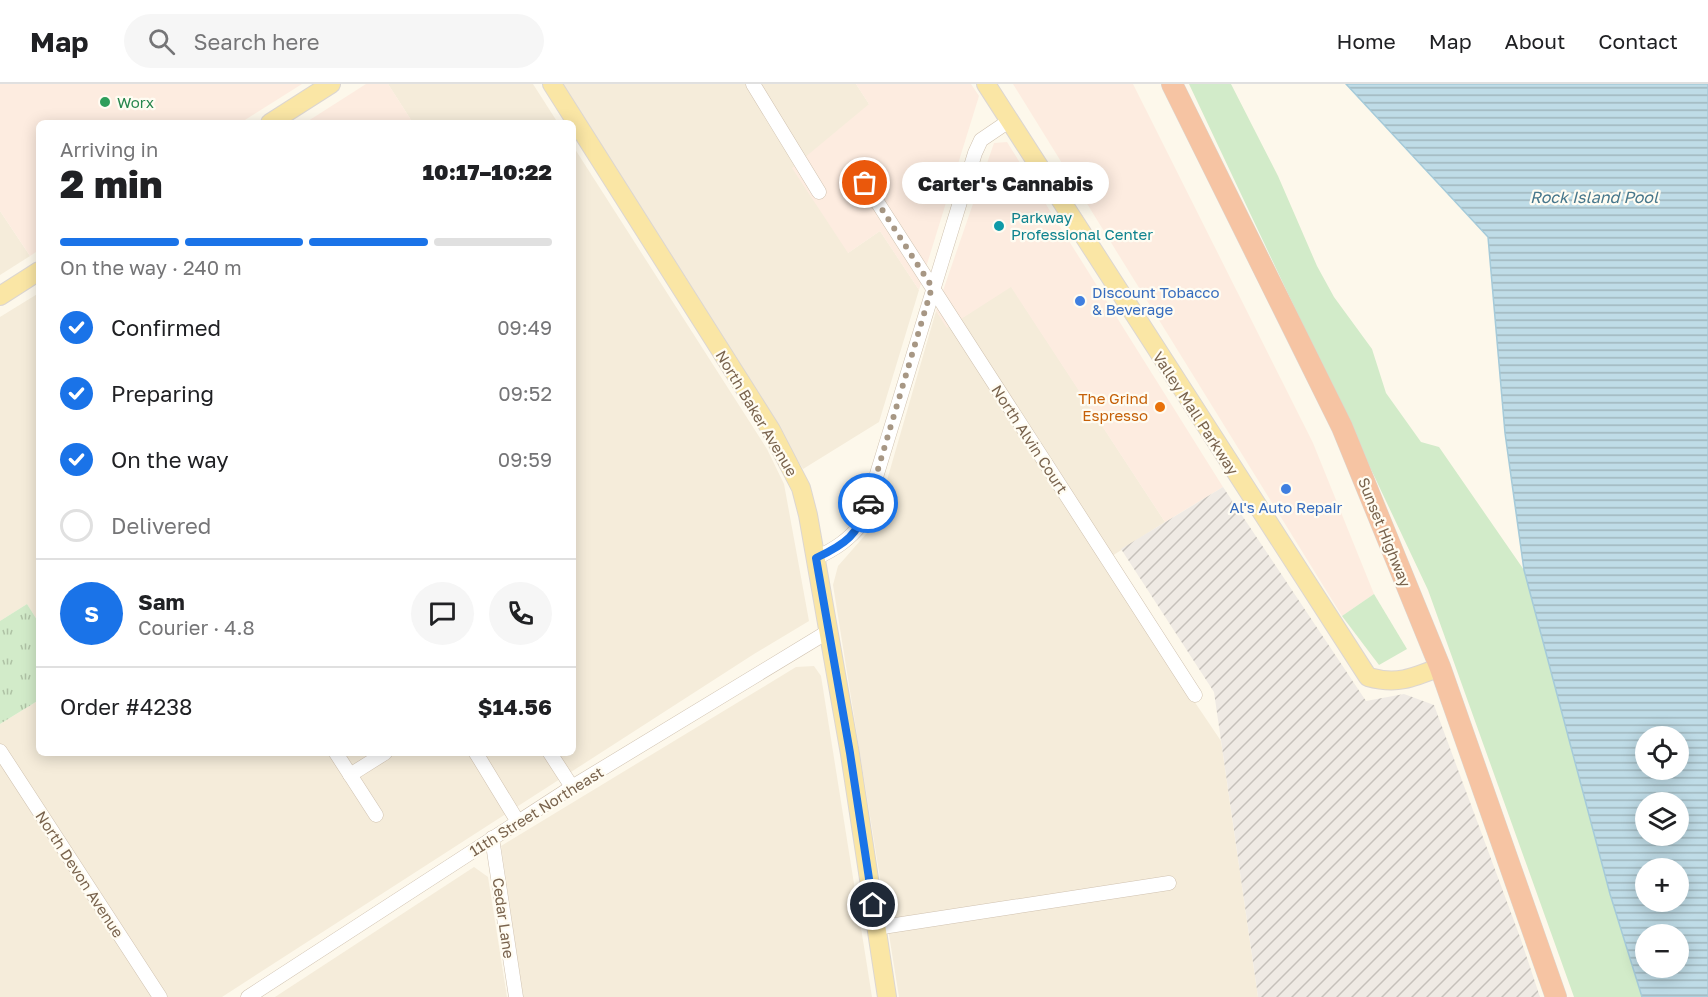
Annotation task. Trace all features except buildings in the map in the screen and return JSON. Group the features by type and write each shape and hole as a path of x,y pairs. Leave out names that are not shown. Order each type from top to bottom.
{"highway":[{"name":"Sunset Highway","path":"1172,84 1342,427 1440,667 1556,997"}],"main road":[{"path":"275,120 331,84"},
{"name":"North Baker Avenue","path":"552,84 575,120"},
{"name":"Valley Mall Parkway","path":"986,84 1368,677 1387,682 1413,679 1440,667"},
{"name":"North Baker Avenue","path":"576,122 771,430 801,488 829,631 886,997"},
{"path":"0,296 36,273"}],"street":[{"path":"753,84 819,192"},
{"path":"816,558 837,548 853,535 862,523 932,287 975,153 981,140 1009,121"},
{"name":"North Alvin Court","path":"865,183 1196,695"},
{"name":"11th Street Northeast","path":"248,997 572,787 829,631"},
{"name":"North Devon Avenue","path":"0,752 160,997"},
{"path":"338,756 376,815"},
{"path":"350,775 380,756"},
{"path":"478,756 518,822"},
{"path":"552,756 572,787"},
{"name":"Cedar Lane","path":"492,838 516,997"},
{"path":"876,928 1169,883"}],"shaded area":[{"path":"0,84 302,84 245,120 36,120 36,252 30,256 0,211"},
{"path":"366,84 388,84 411,120 310,120"},
{"path":"388,84 533,84 556,120 411,120"},
{"path":"563,84 856,84 869,104 848,253 880,231 919,290 879,422 803,469"},
{"path":"856,84 971,84 979,96 919,290 880,231 848,253 792,168 869,104"},
{"path":"1013,84 1133,84 1313,443 1374,594 1342,616"},
{"path":"1007,142 1223,487 1165,522 1011,287 947,328 936,311 994,143"},
{"path":"576,151 767,449 784,484 809,621 754,654 222,997 0,997 0,724 36,702 36,756 576,756"},
{"path":"0,211 30,256 0,275"},
{"path":"1011,286 1165,522 1101,563 1221,741 1258,997 899,997 833,585 838,566 874,525 936,311 948,327"},
{"path":"36,295 36,618 27,604 0,621 0,317"},
{"path":"1223,487 1366,701 1404,694 1434,705 1540,997 1258,997 1214,692 1121,549"},
{"path":"814,666 821,676 872,997 523,997 501,846 796,667"},
{"path":"474,867 488,877 507,997 275,997"}],"green space":[{"path":"1189,84 1231,84 1278,176 1317,266 1334,297 1372,349 1386,393 1421,442 1439,447 1524,570 1610,894 1642,997 1574,997 1428,590"},
{"path":"1374,594 1407,649 1379,665 1342,616"},
{"path":"27,604 36,618 36,702 0,724 0,621"}],"water":[{"name":"Rock Island Pool","path":"1346,84 1708,84 1708,997 1642,997 1636,978 1689,978 1689,924 1635,924 1635,974 1610,894 1524,570 1505,433 1488,237"}],"way so far":[{"path":"865,183 932,287 868,503"}],"place":[{"name":"Worx","path":"105,102"},
{"name":"Carter's Cannabis","path":"865,183"},
{"name":"Parkway Professional Center","path":"999,226"},
{"name":"Discount Tobacco & Beverage","path":"1080,301"},
{"name":"The Grind Espresso","path":"1160,407"},
{"name":"Al's Auto Repair","path":"1286,489"}],"route":[{"path":"868,503 862,523 853,535 837,548 816,558 850,753 873,905"}]}
